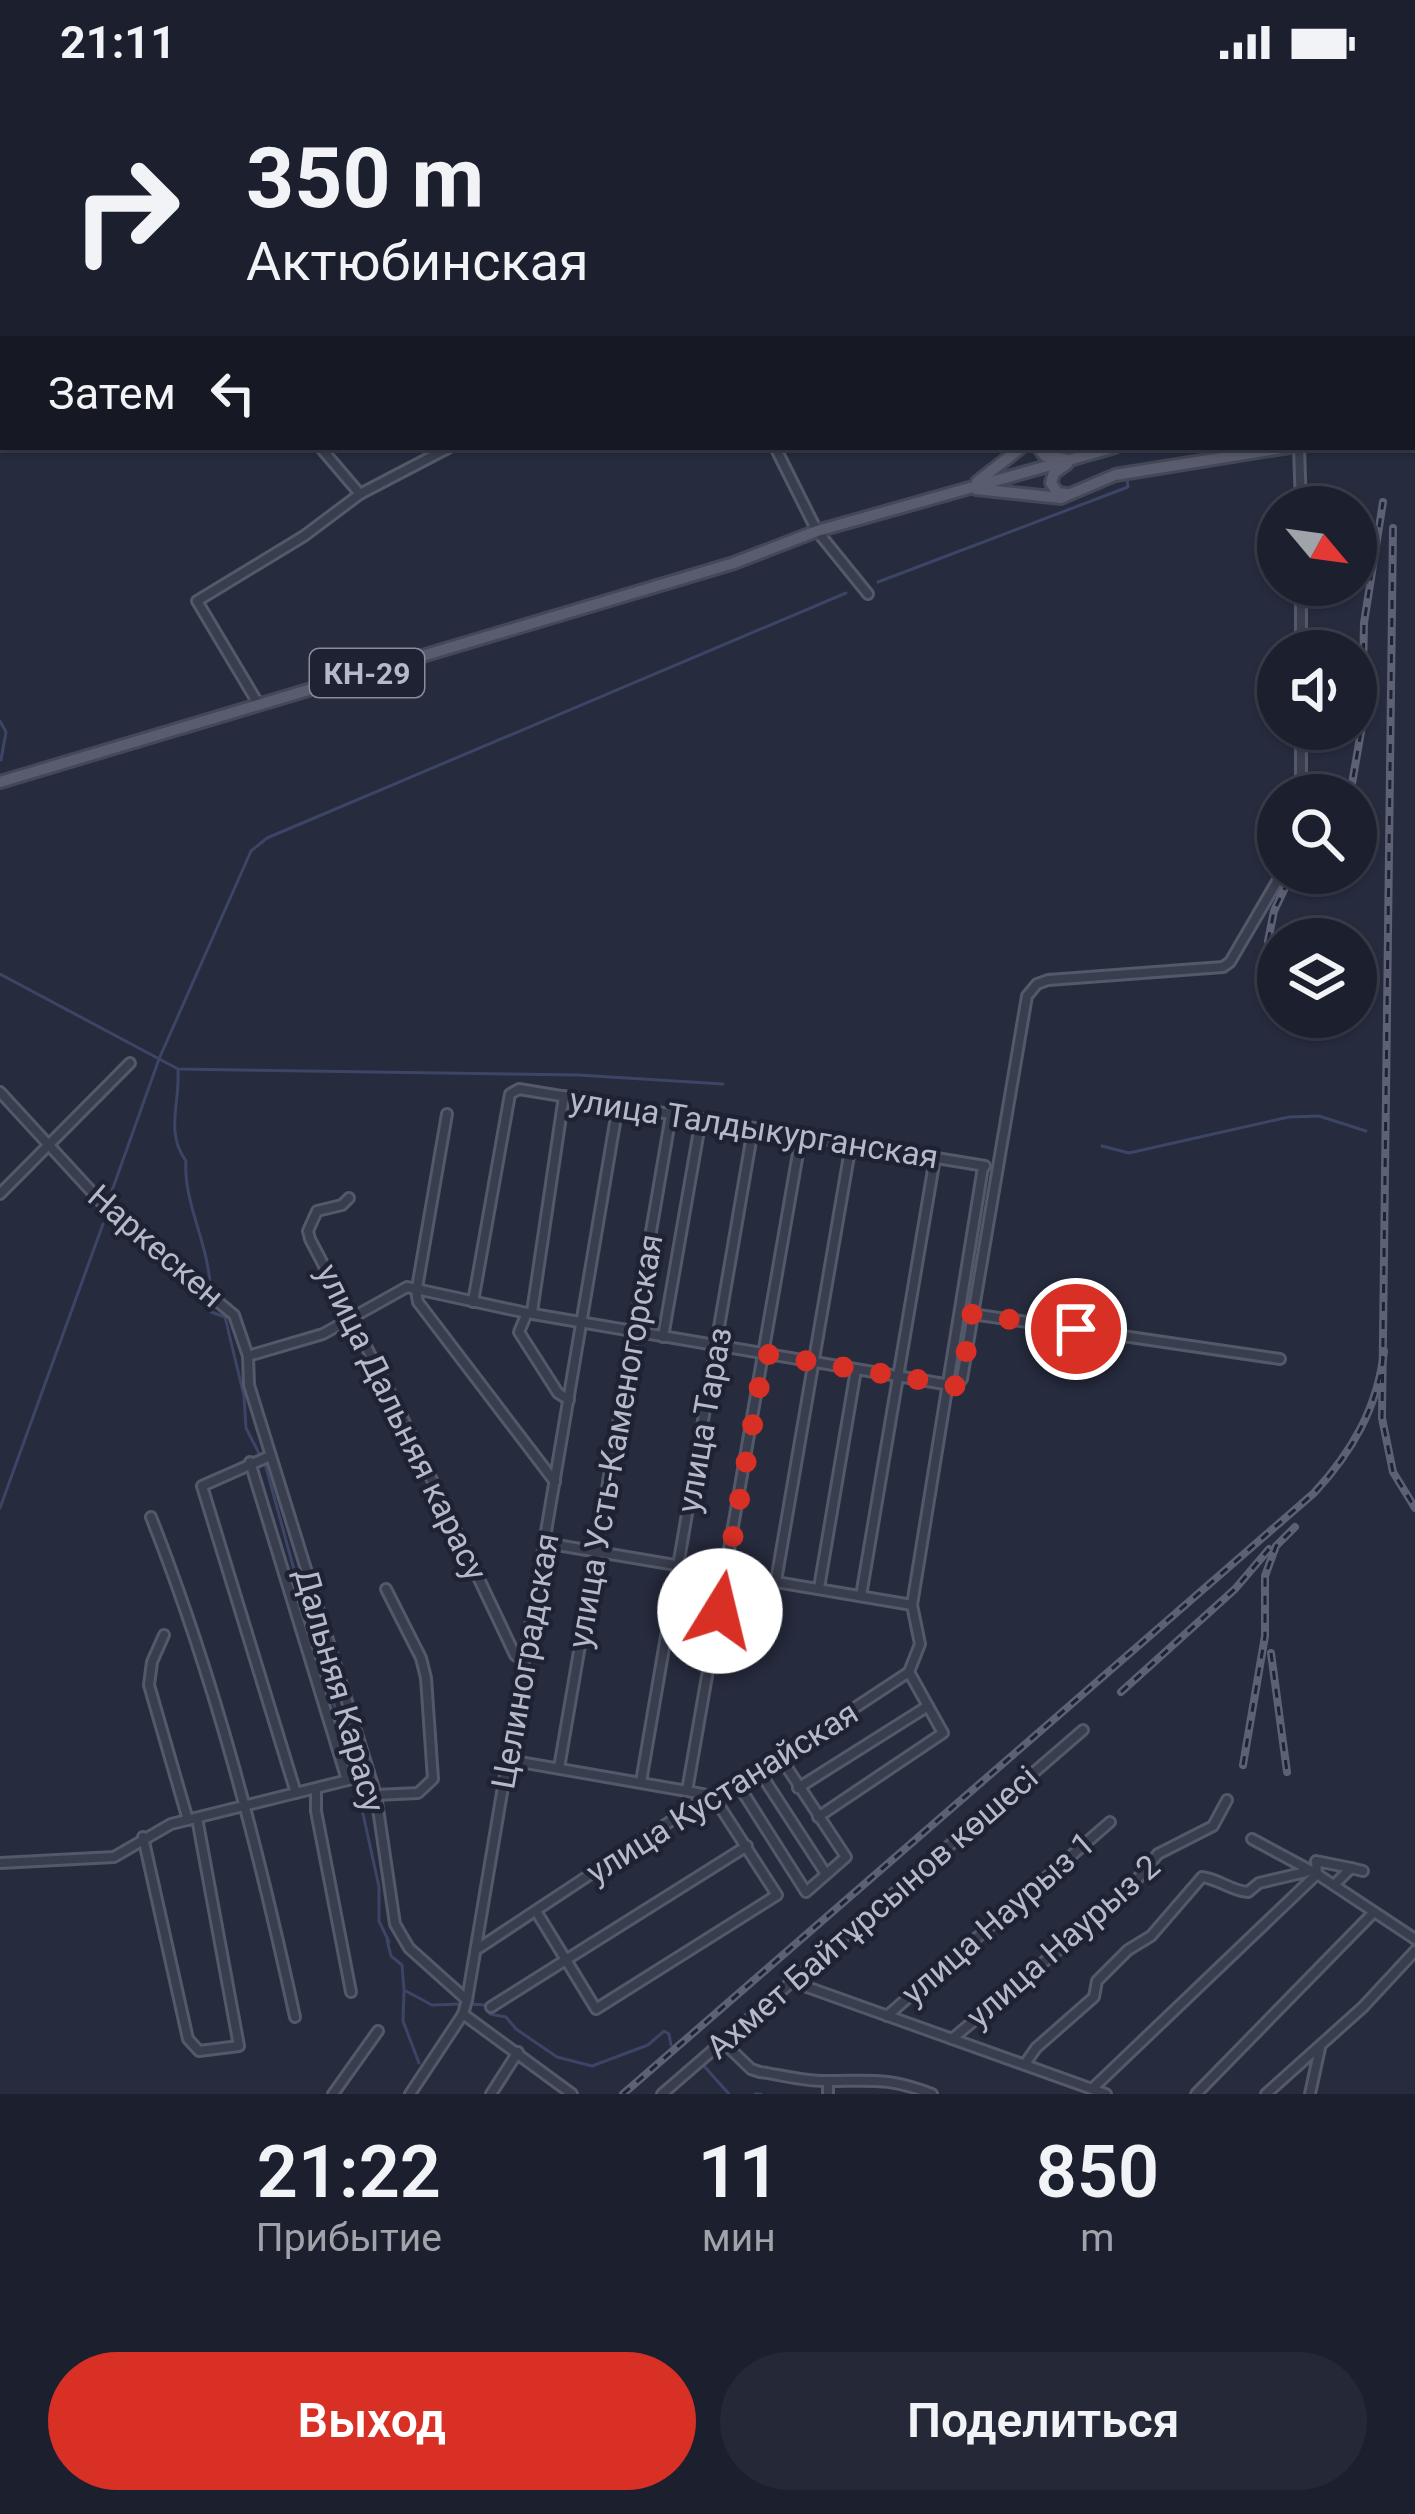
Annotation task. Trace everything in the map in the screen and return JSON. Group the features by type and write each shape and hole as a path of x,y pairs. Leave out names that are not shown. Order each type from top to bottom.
{"main road":[{"path":"970,488 1018,450"},
{"path":"1040,450 1054,460 1074,459"},
{"name":"КН-29","path":"0,782 734,563 817,531 1105,450"},
{"path":"970,488 1028,496 1070,495 1115,475 1270,450"},
{"path":"1070,495 1058,493 1052,478 1074,459"}],"street":[{"path":"323,450 360,494"},
{"path":"260,705 197,601 304,536 360,494 444,450"},
{"path":"776,450 817,531 868,594"},
{"path":"1299,450 1300,486"},
{"path":"248,1357 323,1334 407,1287 582,1323 951,1386 962,1378 1027,996 1048,980 1223,967 1231,962 1268,894"},
{"path":"0,1194 130,1064"},
{"name":"улица Талдыкурганская","path":"473,1302 510,1094 519,1089 983,1167 997,1159"},
{"name":"Наркескен","path":"1,1096 115,1216 234,1315 248,1357"},
{"path":"564,1096 529,1313 519,1332 558,1393 569,1400"},
{"name":"Целиноградская","path":"463,2014 618,1105"},
{"path":"447,1114 416,1289 418,1302 556,1482"},
{"name":"улица Усть-Каменогорская","path":"559,1768 671,1114"},
{"name":"улица Тараз","path":"663,1337 701,1119"},
{"name":"улица Тараз","path":"641,1782 753,1129"},
{"path":"687,1791 801,1136"},
{"path":"776,1581 851,1144"},
{"path":"861,1595 934,1158"},
{"path":"818,1817 944,1733 909,1672 920,1644 912,1605 983,1167"},
{"name":"улица Дальняя карасу","path":"350,1198 342,1205 317,1210 308,1231 515,1655 525,1663"},
{"path":"972,1314 1280,1359"},
{"name":"Дальняя Карасу","path":"248,1357 249,1385 358,1778 376,1796 395,1924 409,1948 467,2000"},
{"path":"819,1588 856,1370"},
{"path":"270,1456 202,1486 296,1792"},
{"path":"0,1863 114,1857 143,1837 193,1819 358,1778 252,1461"},
{"path":"151,1516 178,1585 247,1804 295,2018"},
{"path":"545,1543 912,1605"},
{"path":"376,1796 418,1792 433,1779 426,1678 386,1588"},
{"path":"143,1837 188,2039 199,2051 239,2046 193,1819 148,1685 164,1635"},
{"name":"улица Кустанайская","path":"476,1950 909,1672"},
{"path":"798,1788 928,1706"},
{"name":"Ахмет Байтұрсынов көшесі","path":"662,2094 1082,1730"},
{"path":"737,1784 806,1892 846,1857 780,1757"},
{"path":"508,1760 713,1796 777,1895 596,2008 536,1911"},
{"path":"759,1771 826,1874"},
{"path":"316,1789 316,1811 351,1992"},
{"name":"улица Наурыз 2","path":"952,2038 1125,1894 1158,1854 1213,1826 1227,1800"},
{"name":"улица Наурыз 1","path":"887,2015 1110,1822"},
{"path":"1252,1839 1334,1885 1415,1939"},
{"path":"491,2007 747,1846"},
{"path":"1092,2089 1311,1873 1316,1861 1363,1871"},
{"path":"1334,1885 1351,1868"},
{"path":"1025,2064 1036,2048 1094,1997 1097,1981 1128,1950 1151,1936 1202,1877 1248,1892 1259,1883 1311,1873"},
{"path":"1196,2094 1374,1912"},
{"path":"1266,2094 1415,1951"},
{"path":"793,1982 1106,2094"},
{"path":"410,2094 463,2014 572,2094"},
{"path":"333,2094 378,2031"},
{"path":"722,2042 751,2069 827,2081 884,2080 932,2094"},
{"path":"1310,2094 1320,2046"},
{"path":"491,2094 518,2052"},
{"path":"827,2081 828,2094"}],"waterway":[{"path":"878,582 1128,487 1127,479"},
{"path":"109,1199 159,1059 251,851 267,838 846,593"},
{"path":"0,721 6,732 1,760"},
{"path":"0,974 178,1069 578,1075 723,1084"},
{"path":"178,1071 176,1140 186,1161 188,1191 210,1285"},
{"path":"1102,1146 1129,1153 1289,1117 1319,1116 1366,1131"},
{"path":"0,1508 103,1224"},
{"path":"208,1302 211,1312 225,1317 244,1396 246,1428 266,1467 356,1773"},
{"path":"360,1782 379,1887 379,1921 389,1942"},
{"path":"387,1940 391,1956 402,1965 404,1990 432,2005 461,2004"},
{"path":"404,1992 403,2021 419,2063"},
{"path":"470,2004 484,2005 490,2014 506,2017 557,2057 592,2066 648,2045 664,2031 671,2045"},
{"path":"704,2066 729,2094"},
{"path":"755,2094 761,2094"}],"railway":[{"path":"1354,774 1362,726 1364,623 1383,502"},
{"path":"1393,528 1382,1418 1393,1472 1415,1508"},
{"path":"1273,918 1282,894"},
{"path":"623,2094 1314,1493 1361,1428 1376,1391 1384,1351"},
{"path":"1243,1765 1265,1636 1265,1576 1276,1546 1295,1527"},
{"path":"1121,1692 1235,1589 1269,1549"},
{"path":"1271,1653 1287,1772"}],"route":[{"path":"720,1611 765,1354 956,1386 962,1378 972,1314 1076,1329"}]}
